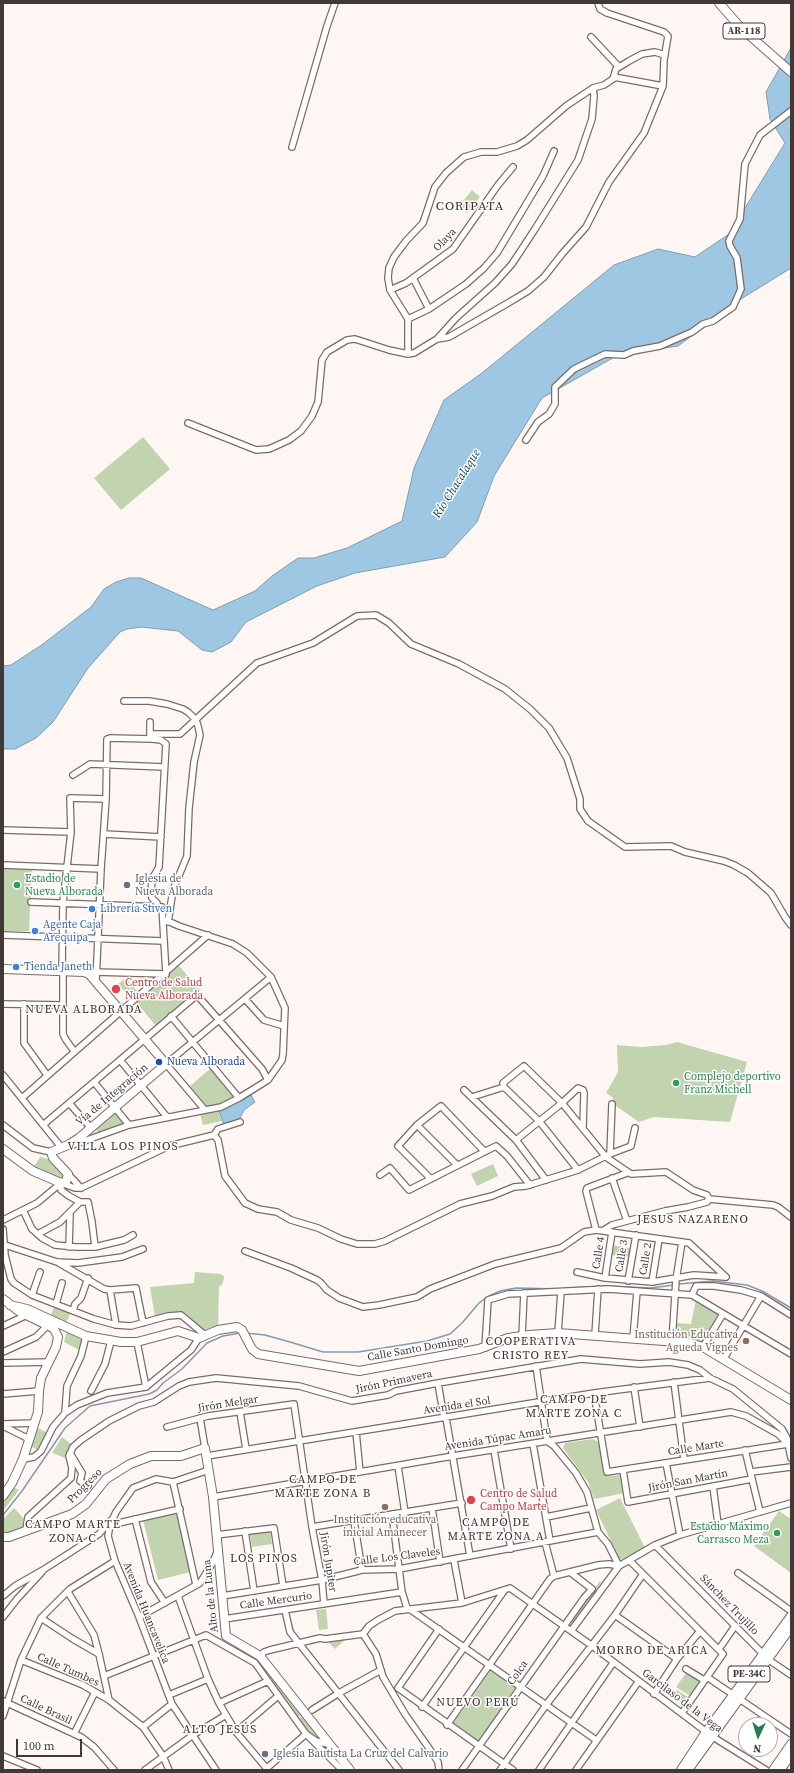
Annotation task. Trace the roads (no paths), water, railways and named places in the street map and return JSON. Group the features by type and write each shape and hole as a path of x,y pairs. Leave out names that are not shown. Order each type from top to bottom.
{"main road":[{"name":"AR-118","path":"718,3 772,57 791,72"},
{"path":"3,969 93,973"},
{"name":"Vía de Integración","path":"51,1152 65,1146 90,1127 166,1064 96,982 93,973"},
{"path":"3,1149 33,1171 61,1183 66,1182 68,1174 51,1152"},
{"path":"3,1496 12,1483 23,1459 38,1412 39,1391 44,1371 56,1348 58,1337 54,1329 27,1315 5,1301"},
{"path":"5,1301 27,1309 86,1336 111,1341 137,1342 178,1331 202,1336"},
{"name":"Calle Santo Domingo","path":"202,1336 228,1328 237,1327 244,1332 252,1349 258,1354 359,1371 485,1348 508,1338 522,1336 558,1333 672,1341 690,1343 703,1347 791,1400"},
{"name":"Alto de la Luna","path":"206,1452 213,1497 227,1638 260,1656 350,1770"},
{"name":"Progreso","path":"3,1537 9,1537 72,1514 86,1504 106,1479 130,1464 156,1456 181,1456 206,1452"},
{"name":"PE-34C","path":"766,1657 791,1616"},
{"name":"PE-34C","path":"681,1770 766,1657 791,1627"},
{"name":"PE-34C","path":"688,1770 709,1734"},
{"path":"773,1770 791,1744"},
{"path":"780,1770 791,1755"}],"street":[{"path":"292,147 335,3"},
{"path":"437,339 449,337 528,291 544,277 586,227 609,182 644,133 662,86 668,38 667,34 607,13 600,9 598,3"},
{"path":"591,37 619,67"},
{"path":"408,354 408,319 390,290 388,278 389,268 394,257 423,223 435,187 456,162 464,157 481,152 498,152 518,146 566,106 593,88 607,83 614,77 616,69 619,67 642,54 655,52 665,55"},
{"path":"614,77 662,86"},
{"path":"188,423 256,450 269,449 289,440 301,431 312,416 318,402 322,360 327,352 347,340 355,339 389,350 408,354 414,353 437,339 456,318 495,283 512,264 578,160 592,119 594,96 593,88"},
{"path":"526,440 538,422 549,414 555,404 555,388 574,368 605,354 624,355 633,350 660,346 692,332 703,324 714,321 733,307 741,289 737,258 730,246 730,241 740,220 745,164 760,135 791,111"},
{"path":"408,319 429,309 466,284 484,268 497,252 543,176 554,151"},
{"name":"Olaya","path":"390,290 413,278 453,249 498,185 513,167"},
{"path":"413,278 429,309"},
{"path":"166,974 93,973 97,938 104,834 107,740 110,738 180,734 257,663 313,643 362,614 374,614 389,623 411,644 485,677 505,689 530,709 549,728 562,748 580,798 580,809 588,821 625,847 671,846 685,852 724,861 734,865 752,876 771,893 784,917 791,925"},
{"path":"124,701 144,701 167,704 188,712 196,720 200,735 194,762 189,808 187,856 173,890 168,922"},
{"path":"150,722 150,736"},
{"path":"150,736 165,741 166,747 159,867 152,879 150,893 152,898 157,903 157,906"},
{"path":"73,775 90,764 164,767"},
{"path":"74,1051 63,1034 62,972 63,902 71,832 70,798 106,799"},
{"path":"3,830 71,832"},
{"path":"104,834 161,837"},
{"path":"3,865 101,869"},
{"path":"31,902 99,903 162,907 166,974"},
{"path":"3,1075 43,1125 65,1146 129,1125 221,1107 268,1080 282,1060 285,1008 271,977 240,948 233,944 163,919"},
{"path":"3,935 163,941"},
{"path":"22,1098 120,1011 166,974 208,935"},
{"path":"205,1110 166,1064 271,977"},
{"path":"43,1125 197,995 262,1069 268,1080"},
{"path":"245,999 264,1020 284,1026"},
{"path":"3,1004 63,1005"},
{"path":"24,1004 24,1043 47,1075"},
{"path":"171,1016 239,1098"},
{"path":"120,1060 167,1118"},
{"path":"504,1087 503,1083 524,1066 562,1103 608,1156 627,1172 634,1175 666,1172 693,1190 707,1195 709,1199"},
{"path":"94,1082 129,1125"},
{"path":"472,1097 504,1087"},
{"path":"504,1087 539,1121 578,1170"},
{"path":"516,1140 562,1103 578,1088 583,1090 583,1127"},
{"path":"464,1090 516,1140 546,1180"},
{"path":"69,1103 90,1127"},
{"path":"608,1156 612,1104"},
{"path":"431,1179 398,1146 417,1125 441,1106 484,1151"},
{"path":"61,1183 69,1187 81,1188 169,1146 214,1135 218,1130 240,1122"},
{"path":"3,1125 34,1148 51,1152"},
{"path":"417,1125 457,1165"},
{"path":"214,1135 218,1140 225,1176 245,1203 258,1209 277,1212 292,1220 318,1228 341,1240 357,1244 375,1244 385,1241 460,1204 492,1196 514,1187 530,1185 578,1170 632,1146 635,1128"},
{"path":"380,1175 390,1168 409,1190 496,1146 507,1156 530,1185"},
{"path":"596,1230 586,1191 591,1186 627,1172"},
{"path":"68,1174 81,1188"},
{"path":"612,1178 627,1221"},
{"path":"61,1183 62,1190 80,1202 88,1202 95,1247"},
{"path":"3,1220 37,1203 61,1183"},
{"path":"604,1230 612,1225 701,1204 707,1202 709,1199 773,1205 791,1217"},
{"path":"38,1234 60,1222 70,1214 80,1202"},
{"path":"22,1210 28,1223 38,1234 55,1245 69,1247 95,1247 124,1240 133,1235"},
{"path":"69,1247 70,1214"},
{"path":"3,1229 11,1279 14,1283 32,1295 94,1320 116,1325 131,1326 181,1314 202,1336 191,1350 146,1387 107,1393 77,1404 65,1413 53,1427 41,1451 34,1457 23,1459"},
{"path":"245,1251 291,1268 321,1283 327,1290 339,1298 363,1307 413,1298 430,1288 495,1264 561,1248 584,1232 596,1230 690,1244 726,1277 694,1275 652,1282 605,1278 577,1272"},
{"name":"Calle 4","path":"605,1278 612,1232"},
{"name":"Calle 3","path":"628,1280 636,1235"},
{"name":"Calle 2","path":"652,1282 659,1239"},
{"path":"672,1341 676,1279 682,1242"},
{"path":"5,1245 57,1262 88,1278 104,1289 136,1288 142,1323"},
{"path":"57,1262 78,1263 109,1259 122,1257 143,1249"},
{"path":"32,1295 40,1272"},
{"path":"73,1311 75,1304 81,1298 88,1278"},
{"path":"56,1304 62,1283"},
{"path":"692,1295 696,1286 714,1286 741,1290 761,1296 791,1315"},
{"path":"595,1335 598,1289"},
{"path":"485,1348 488,1300 508,1294 598,1289 675,1292 692,1295 791,1354"},
{"path":"110,1290 116,1325"},
{"path":"633,1338 637,1291"},
{"path":"558,1333 561,1292"},
{"path":"522,1336 524,1293"},
{"path":"723,1360 761,1296"},
{"path":"703,1347 722,1314"},
{"path":"3,1326 27,1315"},
{"path":"3,1352 36,1337 48,1325"},
{"path":"65,1413 67,1386 81,1356 86,1336"},
{"path":"91,1391 106,1364 111,1341"},
{"path":"137,1342 146,1387"},
{"name":"Jirón Primavera","path":"70,1453 73,1447 81,1440 109,1421 139,1406 154,1402 189,1382 219,1378 299,1386 352,1401 388,1395 396,1391 438,1383 581,1359 640,1364 669,1362 688,1365 700,1370 710,1378 733,1389 779,1425 785,1434 788,1444"},
{"path":"3,1363 49,1362"},
{"path":"536,1366 543,1402 541,1406 547,1442 554,1446 576,1473 587,1492 598,1532 608,1544 619,1566"},
{"name":"Avenida el Sol","path":"206,1452 246,1449 594,1393 710,1378"},
{"path":"674,1382 684,1460"},
{"path":"438,1383 462,1503 470,1556"},
{"path":"634,1387 640,1427"},
{"path":"3,1394 39,1391"},
{"path":"594,1393 600,1433"},
{"name":"Jirón Melgar","path":"167,1427 200,1418 294,1404"},
{"name":"Jirón Jupiter","path":"294,1404 312,1527 322,1580 324,1604"},
{"path":"240,1412 246,1449"},
{"name":"Avenida Túpac Amaru","path":"213,1497 453,1456 731,1412 738,1413 778,1434 788,1444"},
{"name":"Alto de la Luna","path":"200,1418 206,1452"},
{"path":"3,1425 35,1423"},
{"path":"3,1425 29,1439"},
{"path":"356,1432 360,1472"},
{"name":"Calle Marte","path":"600,1433 607,1472 788,1444"},
{"path":"533,1444 546,1517 548,1542 554,1576"},
{"path":"788,1444 791,1458"},
{"path":"494,1450 511,1549"},
{"path":"745,1450 760,1512"},
{"path":"70,1453 82,1473 80,1481 88,1486"},
{"path":"26,1531 28,1517 45,1500 67,1484 71,1478 70,1453"},
{"path":"666,1463 680,1535"},
{"path":"398,1466 405,1512"},
{"path":"751,1472 791,1467"},
{"name":"Avenida Huancavelica","path":"209,1470 173,1482 156,1479 133,1488 114,1516 110,1525 108,1536 115,1561 139,1617 172,1704 216,1770"},
{"name":"Jirón San Martín","path":"623,1470 628,1502 752,1479"},
{"path":"173,1482 196,1585"},
{"path":"713,1486 718,1524"},
{"path":"312,1527 462,1503"},
{"path":"571,1631 619,1566 630,1561 655,1545 680,1535 791,1503"},
{"path":"432,1508 440,1562"},
{"path":"546,1517 591,1508"},
{"path":"110,1525 135,1518 180,1509"},
{"path":"392,1514 402,1592 407,1608 596,1740"},
{"path":"3,1596 15,1586 99,1534 114,1516"},
{"path":"135,1518 151,1582 165,1603"},
{"path":"354,1521 362,1570"},
{"path":"216,1535 274,1528 283,1586"},
{"path":"245,1531 254,1591"},
{"name":"Calle Los Claveles","path":"222,1596 322,1580 362,1570 399,1569 454,1560 598,1532"},
{"name":"Sánchez Trujillo","path":"655,1545 766,1657 791,1675"},
{"path":"139,1617 178,1596 204,1579 218,1551"},
{"path":"454,1560 462,1602"},
{"path":"3,1716 5,1702 21,1660 42,1618 68,1592 115,1561"},
{"path":"630,1561 723,1654 722,1658 705,1678 682,1713"},
{"path":"447,1724 554,1576 609,1564 619,1566"},
{"path":"3,1617 16,1599 43,1570"},
{"name":"Colca","path":"462,1770 563,1626 592,1589 570,1572"},
{"path":"738,1573 791,1611"},
{"path":"500,1770 546,1705 615,1615 643,1574"},
{"path":"260,1656 264,1652 270,1650 301,1644 320,1638 325,1639 363,1634 369,1626 395,1611 462,1602 507,1589"},
{"path":"422,1706 507,1589"},
{"name":"Garcilaso de la Vega","path":"507,1589 591,1645 709,1734 766,1770"},
{"path":"68,1592 94,1636 109,1700"},
{"name":"Calle Mercurio","path":"224,1619 402,1592"},
{"path":"178,1596 208,1678 226,1715 236,1732 267,1769 306,1734"},
{"path":"285,1610 290,1632 399,1770"},
{"path":"615,1615 676,1659"},
{"path":"42,1618 73,1639 99,1654"},
{"path":"719,1649 735,1626"},
{"path":"439,1629 398,1688 513,1770"},
{"path":"654,1694 676,1659 700,1631"},
{"path":"363,1634 376,1654 383,1677 404,1714 436,1759 439,1770"},
{"path":"104,1676 206,1635 252,1660 306,1734 339,1769"},
{"name":"Calle Tumbes","path":"21,1660 67,1678 109,1700 142,1727 163,1756 169,1770"},
{"path":"539,1770 613,1663"},
{"path":"686,1669 705,1678 791,1734"},
{"path":"312,1710 381,1670"},
{"path":"169,1695 208,1678"},
{"path":"220,1703 268,1680"},
{"path":"576,1770 639,1681"},
{"path":"74,1734 96,1692"},
{"path":"236,1732 278,1696"},
{"name":"Calle Brasil","path":"5,1702 74,1734 94,1747 114,1770"},
{"path":"142,1727 172,1704"},
{"path":"145,1770 193,1735 226,1715"},
{"path":"306,1734 316,1741 328,1744"},
{"path":"3,1756 37,1770"}],"water":[{"name":"Río Chacalaque","path":"791,48 791,268 741,299 678,346 618,355 542,398 494,476 477,522 445,557 355,573 317,586 246,622 231,642 212,652 202,650 178,631 141,627 127,629 120,632 88,668 53,722 36,738 15,749 3,749 3,666 11,665 43,644 91,607 104,589 116,582 129,578 141,578 213,610 255,591 272,576 298,558 314,558 347,548 402,521 414,468 444,400 482,373 614,265 658,249 695,257 729,234 785,143 770,119 766,92"},
{"path":"251,1095 255,1102 244,1110 239,1120 224,1125 219,1110"}],"waterway":[{"path":"678,1284 713,1281 747,1285 762,1291 791,1308"},
{"path":"566,1288 608,1286 650,1288 674,1285"},
{"path":"246,1333 265,1335 323,1352 358,1352 427,1341 450,1334 462,1323 479,1303 487,1297 500,1291 516,1288 560,1289"},
{"path":"3,1515 22,1491 65,1428 90,1406 149,1394 157,1390 163,1383 182,1369 207,1343 223,1336 240,1333"}],"place":[{"name":"Estadio de Nueva Alborada","path":"17,885"},
{"name":"Iglesia de Nueva Alborada","path":"127,885"},
{"name":"Librería Stiven","path":"92,909"},
{"name":"Agente Caja Arequipa","path":"35,931"},
{"name":"Tienda Janeth","path":"16,967"},
{"name":"Centro de Salud Nueva Alborada","path":"116,989"},
{"name":"Nueva Alborada","path":"159,1062"},
{"name":"Complejo deportivo Franz Michell","path":"676,1083"},
{"name":"Institución Educativa Agueda Vignes","path":"746,1341"},
{"name":"Centro de Salud Campo Marte","path":"471,1500"},
{"name":"Institución educativa inicial Amanecer","path":"385,1507"},
{"name":"Estadio Máximo Carrasco Meza","path":"777,1533"},
{"name":"Iglesia Bautista La Cruz del Calvario","path":"265,1754"}],"district":[{"name":"CORIPATA","path":"470,207"},
{"name":"NUEVA ALBORADA","path":"84,1010"},
{"name":"VILLA LOS PINOS","path":"123,1147"},
{"name":"JESUS NAZARENO","path":"693,1220"},
{"name":"COOPERATIVA CRISTO REY","path":"531,1349"},
{"name":"CAMPO DE MARTE ZONA C","path":"574,1407"},
{"name":"CAMPO DE MARTE ZONA B","path":"323,1487"},
{"name":"CAMPO DE MARTE ZONA A","path":"496,1530"},
{"name":"CAMPO MARTE ZONA C","path":"73,1532"},
{"name":"LOS PINOS","path":"264,1559"},
{"name":"MORRO DE ARICA","path":"652,1651"},
{"name":"NUEVO PERÚ","path":"478,1703"},
{"name":"ALTO JESÚS","path":"220,1730"}]}
